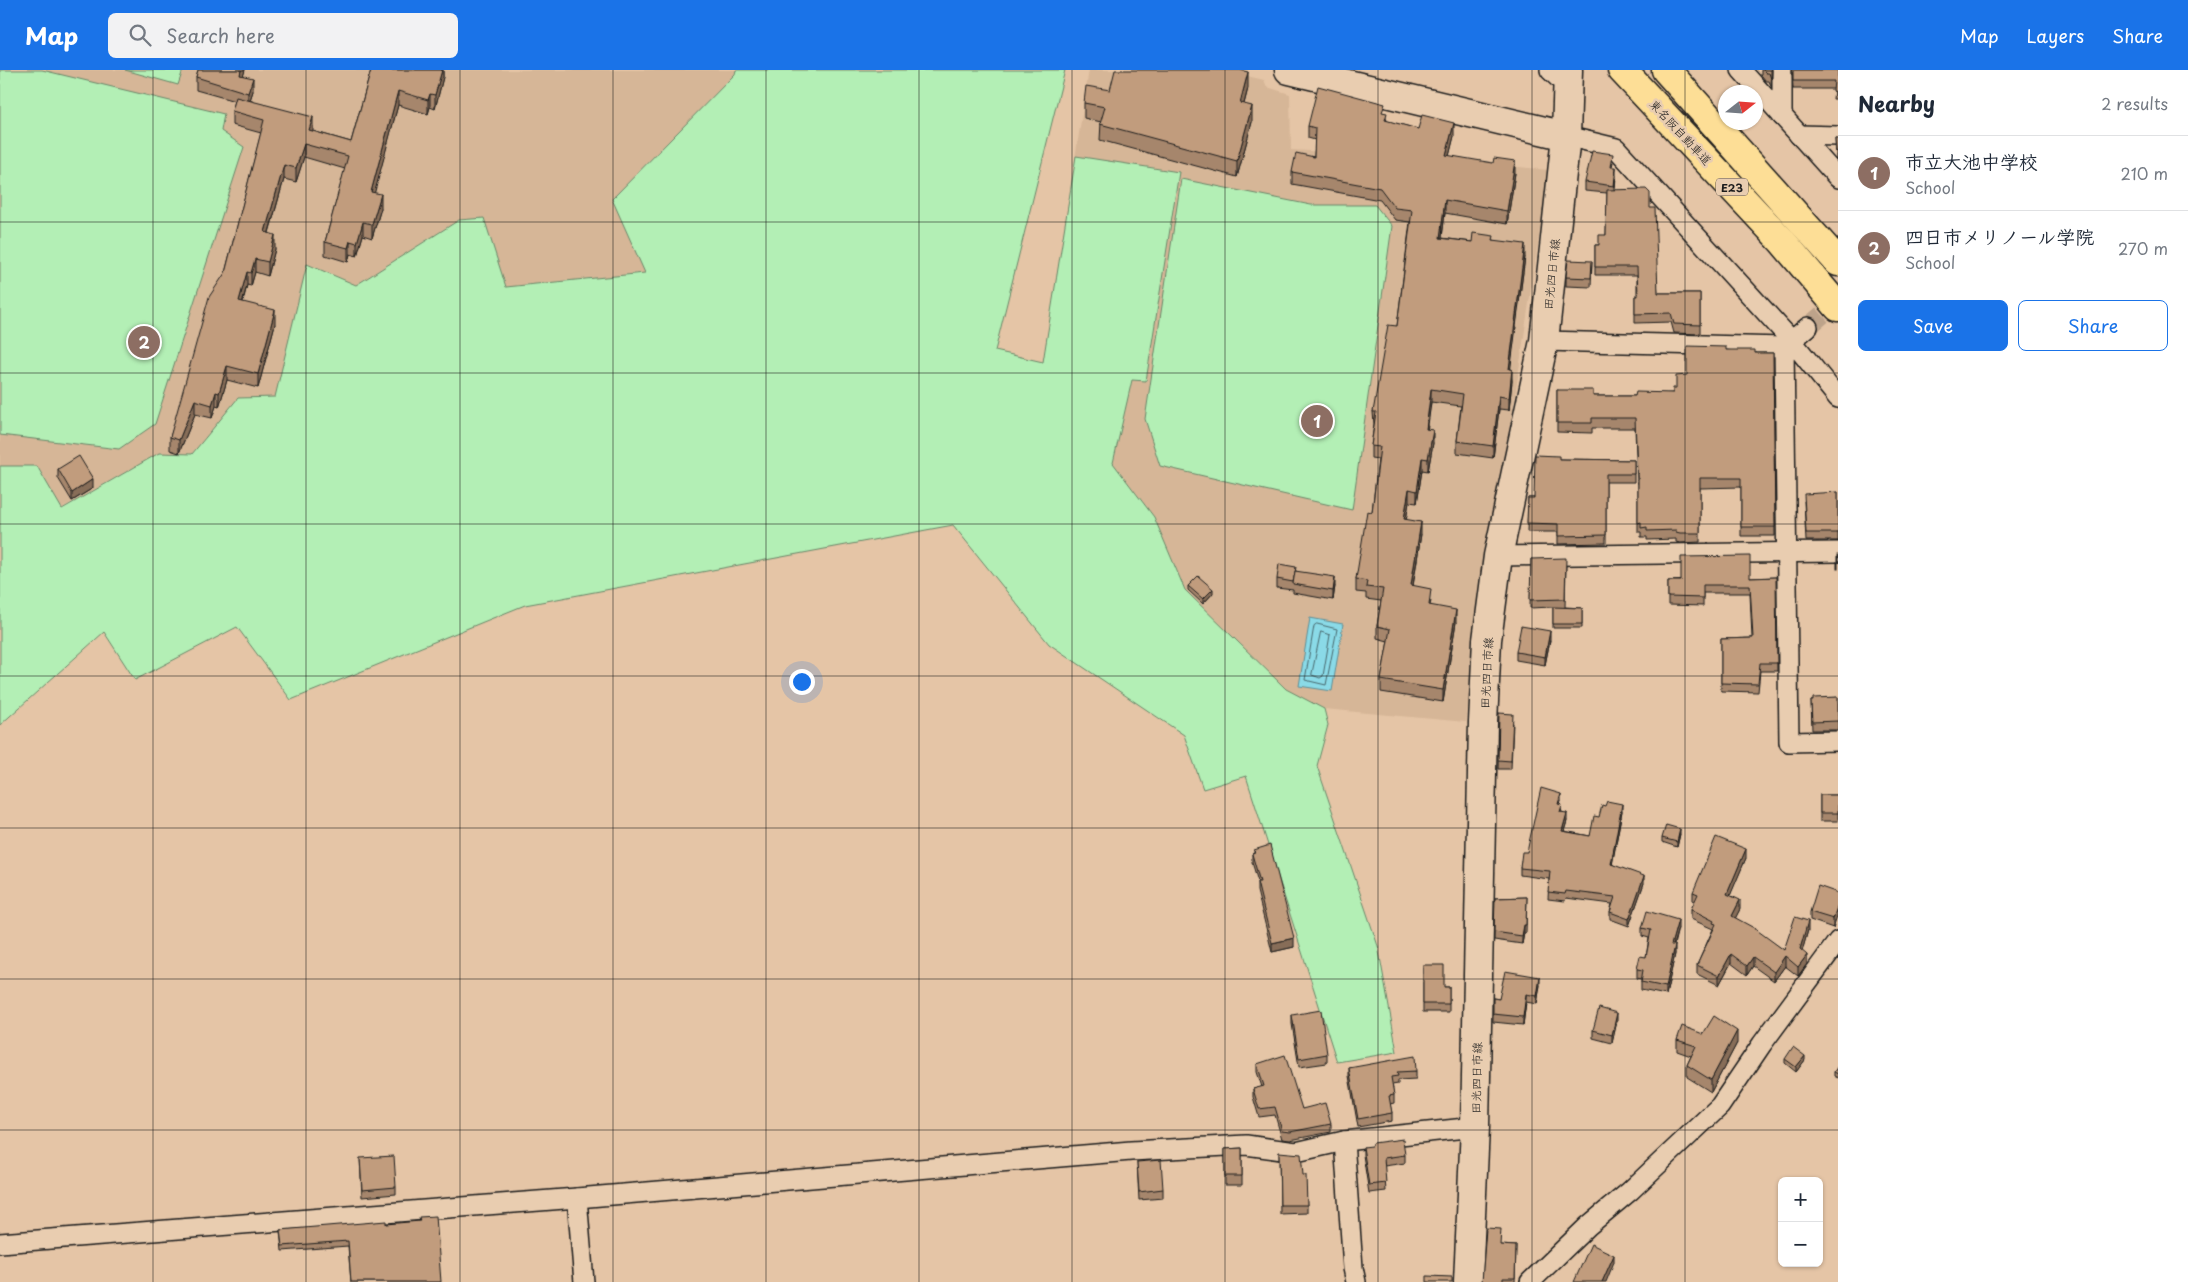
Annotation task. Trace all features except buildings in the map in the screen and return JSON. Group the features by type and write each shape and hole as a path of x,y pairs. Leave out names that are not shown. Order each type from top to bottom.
{"highway":[{"name":"東名阪自動車道","path":"1622,70 1783,242 1838,307"},
{"name":"E23","path":"1666,70 1838,262"}],"main road":[{"path":"1289,70 1566,136"},
{"name":"田光四日市線","path":"1468,1282 1475,1127 1483,722 1487,640 1498,556 1544,341 1566,136 1562,75"}],"street":[{"path":"1741,70 1838,178"},
{"path":"1782,70 1782,116"},
{"path":"1799,135 1838,136"},
{"path":"1566,136 1616,148 1788,344 1838,398"},
{"path":"1544,341 1788,344 1808,327"},
{"path":"1788,344 1787,553 1789,742 1838,741"},
{"path":"1498,556 1838,552"},
{"path":"1530,1282 1720,1106 1762,1044 1838,941"},
{"path":"0,1243 577,1198 1131,1151 1246,1145 1296,1152 1344,1141 1475,1127"},
{"path":"1344,1141 1353,1268 1356,1282"},
{"path":"577,1198 584,1282"}],"shaded area":[{"path":"0,70 736,70 645,273 506,287 459,220 356,285 308,264 275,397 238,398 192,454 159,453 0,543"},
{"path":"1089,70 1222,70 1264,80 1267,87 1290,94 1291,150 1404,156 1549,170 1466,722 1324,709 1286,689 1185,590 1154,517 1113,463 1132,380 1043,362"}],"green space":[{"path":"0,70 42,70 224,114 221,131 244,147 155,424 119,449 0,435"},
{"path":"125,70 183,70 178,85"},
{"path":"736,70 1065,70 995,351 1043,362 1076,156 1179,172 1146,381 1132,380 1113,463 1154,517 1185,590 1286,689 1324,709 1328,725 1317,766 1378,946 1397,1052 1337,1062 1246,776 1203,789 1184,735 1049,644 953,525 525,605 291,700 237,627 135,680 104,632 0,725 0,466 37,466 62,509 159,453 192,454 238,398 275,397 307,264 356,285 459,220 484,218 506,287 645,273 612,199 735,74"},
{"path":"1181,179 1311,205 1375,205 1392,226 1352,510 1160,466 1145,419"}],"water":[{"path":"1310,618 1343,624 1332,691 1299,686"}],"tunnel":[{"path":"1808,327 1838,301"}],"place":[{"name":"四日市メリノール学院","path":"144,342"},
{"name":"市立大池中学校","path":"1317,421"}]}
